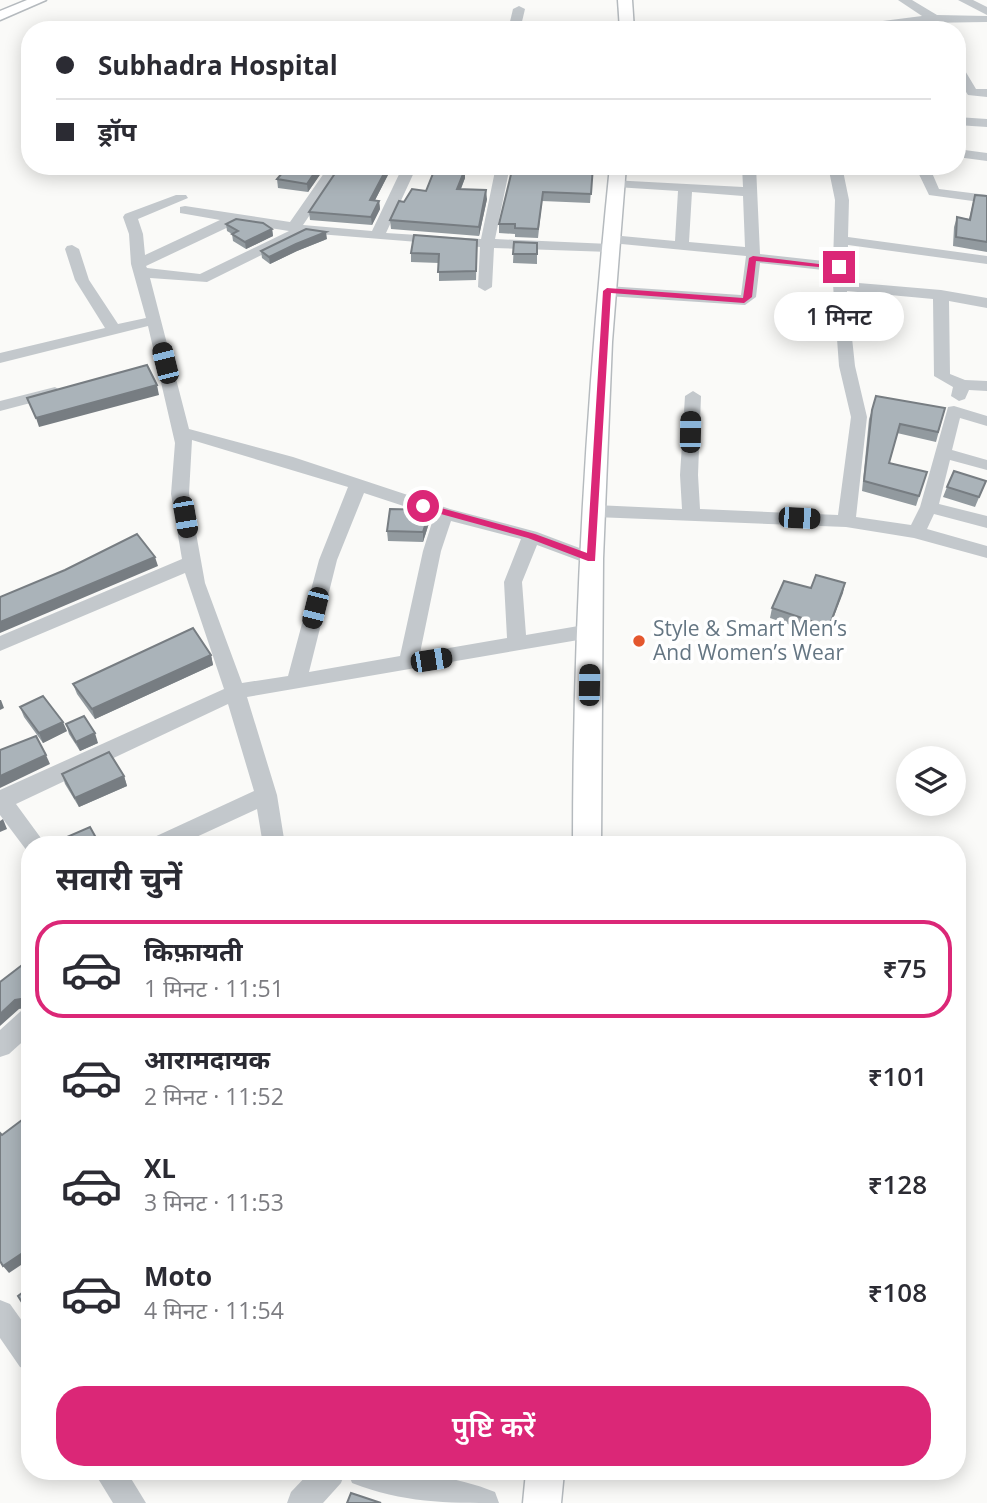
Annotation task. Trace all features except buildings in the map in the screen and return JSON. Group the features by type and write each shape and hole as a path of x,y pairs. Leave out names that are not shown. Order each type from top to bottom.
{"main road":[{"path":"0,16 39,0"},
{"path":"625,0 627,21"},
{"path":"586,836 591,559 607,291 617,175"},
{"path":"541,1503 544,1480"}],"street":[{"path":"904,0 931,21"},
{"path":"964,0 987,12"},
{"path":"516,21 519,9"},
{"path":"966,21 987,19"},
{"path":"966,82 972,92 987,93"},
{"path":"966,122 987,123"},
{"path":"966,154 987,157"},
{"path":"139,268 202,279 299,228 331,175"},
{"path":"377,236 404,175"},
{"path":"485,287 487,243 501,175"},
{"path":"617,175 685,187 750,192"},
{"path":"607,291 744,300 748,297 753,255 749,175"},
{"path":"837,175 842,200 839,286 847,366 859,417 846,521"},
{"path":"926,175 934,192 987,199"},
{"path":"682,246 685,187"},
{"path":"273,836 266,795 235,692 197,583 180,494 184,443 182,432 159,365 155,320 139,268 136,234 130,217 183,204 235,218 377,236 487,243 682,246 839,267"},
{"path":"139,268 235,218"},
{"path":"841,240 987,260"},
{"path":"72,249 82,280 114,330"},
{"path":"839,286 941,295 987,303"},
{"path":"941,295 942,376 962,385 987,386"},
{"path":"0,358 155,320"},
{"path":"916,532 929,506 962,385"},
{"path":"0,407 76,387"},
{"path":"691,514 693,396"},
{"path":"954,411 987,421"},
{"path":"182,432 287,461 444,513 531,536 591,559"},
{"path":"942,453 987,465"},
{"path":"296,682 328,560 358,485"},
{"path":"929,506 987,522"},
{"path":"595,511 846,521 916,532 987,552"},
{"path":"408,664 432,551 444,513"},
{"path":"517,644 513,582 531,536"},
{"path":"0,644 193,562"},
{"path":"28,836 1,800 235,692 590,631"},
{"path":"177,836 266,795"},
{"path":"0,1046 21,1027"},
{"path":"0,1314 21,1344"},
{"path":"115,1480 131,1503"},
{"path":"302,1503 323,1480"},
{"path":"394,1480 484,1503"}],"place":[{"name":"Style & Smart Men’s And Women’s Wear","path":"639,641"}],"route":[{"path":"423,506 531,536 591,559 607,291 744,300 748,297 753,258 839,267"}]}
